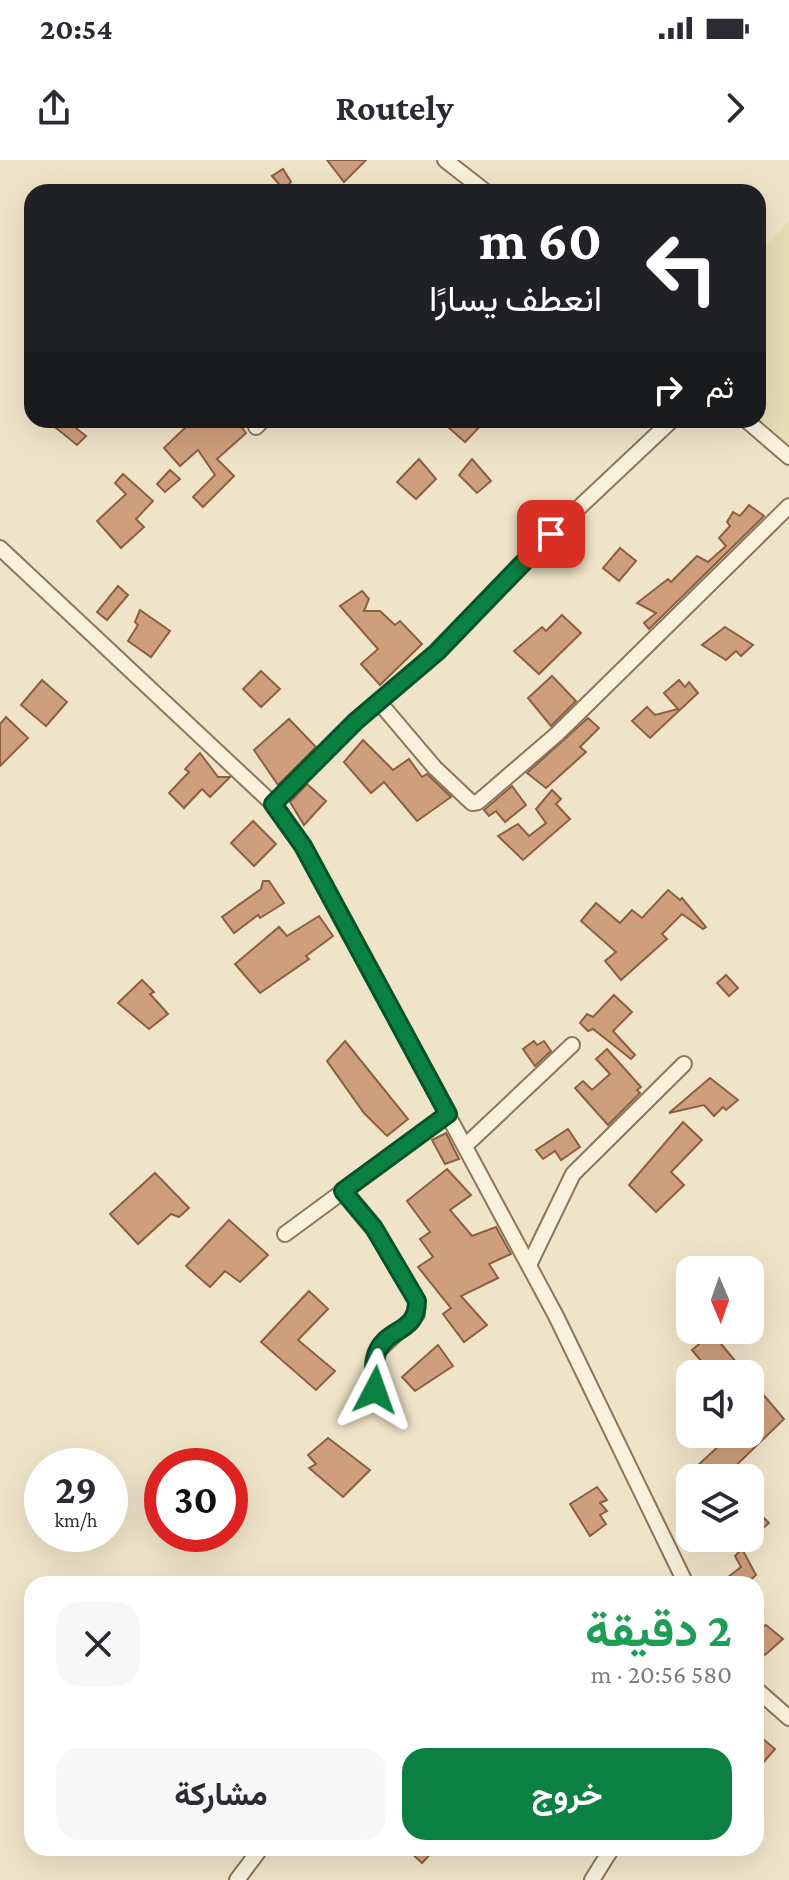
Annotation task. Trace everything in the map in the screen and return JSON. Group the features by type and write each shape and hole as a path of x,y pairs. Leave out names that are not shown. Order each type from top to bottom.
{"street":[{"path":"445,160 471,184"},
{"path":"273,804 379,702 437,652 551,534 664,428"},
{"path":"755,428 789,457"},
{"path":"379,702 435,768 472,803 478,802 557,734 789,506"},
{"path":"0,548 273,804 310,859 529,1265 682,1576"},
{"path":"465,1146 572,1045"},
{"path":"529,1265 573,1174 684,1064"},
{"path":"285,1234 448,1114"},
{"path":"343,1191 374,1228 417,1301 417,1314 408,1326 383,1342 377,1352 375,1390"},
{"path":"764,1696 789,1718"},
{"path":"237,1880 255,1856"},
{"path":"592,1880 607,1856"}],"shaded area":[{"path":"789,221 789,447 766,425 766,246"}],"building":[{"path":"327,160 366,160 344,182"},
{"path":"283,169 291,182 279,184 272,176"},
{"path":"56,428 76,428 86,436 77,445"},
{"path":"185,428 242,428 246,433 217,459 234,476 203,507 193,497 215,475 198,450 180,466 164,448"},
{"path":"449,428 478,428 465,442"},
{"path":"419,459 436,479 416,499 397,482"},
{"path":"472,459 491,481 477,493 459,475"},
{"path":"170,470 180,479 165,492 157,484"},
{"path":"123,474 153,501 136,519 144,527 121,548 97,521 126,494 115,483"},
{"path":"749,505 764,516 649,629 644,623 656,613 637,603 668,579 671,582 697,556 708,562 726,546 719,538 730,526 727,522 733,512 740,516"},
{"path":"620,548 636,561 619,581 603,568"},
{"path":"118,586 128,595 107,620 97,612"},
{"path":"362,591 369,599 364,611 380,611 395,625 400,621 422,644 380,685 361,664 378,649 340,606"},
{"path":"140,610 170,631 151,657 128,641 138,625 135,622"},
{"path":"562,615 581,633 539,674 514,651 542,627 546,631"},
{"path":"725,627 753,645 741,656 736,651 726,660 702,645"},
{"path":"261,671 280,689 261,707 243,689"},
{"path":"552,676 576,701 551,726 528,698"},
{"path":"42,680 67,702 46,726 21,705"},
{"path":"679,680 685,687 689,682 698,693 650,738 632,721 647,707 655,715 678,709 664,693"},
{"path":"6,717 28,738 0,766 0,724"},
{"path":"588,718 599,728 580,747 586,752 546,788 527,773"},
{"path":"289,719 316,747 278,785 254,750"},
{"path":"363,740 393,770 409,759 422,777 427,774 451,797 417,821 384,782 371,793 344,762"},
{"path":"200,753 218,777 230,777 210,797 202,789 184,808 169,793 189,772 185,769"},
{"path":"307,784 326,801 304,825 290,802"},
{"path":"512,786 526,805 505,822 496,811 489,816 484,810"},
{"path":"552,790 561,799 556,804 570,819 523,860 498,836 518,824 529,836 546,823 536,809"},
{"path":"253,821 276,844 254,866 231,843"},
{"path":"263,881 269,881 284,903 260,918 258,915 234,933 222,917 261,889"},
{"path":"668,890 680,900 682,898 706,927 703,929 682,914 662,934 667,939 621,980 605,961 616,952 581,921 596,903 620,923 632,910 642,918"},
{"path":"319,916 333,936 306,956 309,959 260,993 235,964 279,927 287,936"},
{"path":"726,975 738,988 729,996 717,983"},
{"path":"142,980 168,1014 149,1029 118,1003"},
{"path":"614,995 632,1012 613,1031 635,1055 631,1059 593,1029 588,1031 580,1023 587,1014 593,1017"},
{"path":"345,1041 408,1119 387,1136 364,1113 327,1061"},
{"path":"534,1041 537,1045 544,1041 551,1051 535,1066 523,1049"},
{"path":"607,1049 641,1087 637,1090 640,1093 608,1125 575,1088 583,1081 592,1090 610,1074 596,1059"},
{"path":"710,1078 738,1100 726,1110 723,1107 714,1116 704,1105 669,1113"},
{"path":"683,1122 702,1140 671,1172 684,1185 656,1212 629,1185"},
{"path":"568,1129 580,1147 561,1160 555,1151 543,1159 536,1150"},
{"path":"446,1133 459,1159 445,1164 432,1140"},
{"path":"447,1169 471,1195 450,1210 472,1236 496,1227 511,1254 489,1264 498,1278 461,1296 487,1325 464,1342 443,1314 451,1308 418,1267 433,1257 420,1239 430,1232 407,1201"},
{"path":"155,1173 189,1208 179,1217 171,1214 138,1244 110,1214"},
{"path":"229,1220 268,1255 240,1282 225,1271 210,1287 186,1266"},
{"path":"309,1291 328,1309 298,1340 335,1371 316,1390 261,1342"},
{"path":"699,1344 721,1344 734,1360 700,1360 692,1350"},
{"path":"438,1345 453,1366 415,1391 402,1377"},
{"path":"764,1395 784,1419 764,1438"},
{"path":"328,1438 370,1470 343,1497 309,1468 316,1464 308,1455"},
{"path":"717,1448 754,1448 737,1464 699,1464"},
{"path":"597,1487 607,1500 600,1503 607,1511 600,1515 606,1524 590,1536 570,1504"},
{"path":"744,1552 756,1575 729,1576 741,1567 735,1556"},
{"path":"764,1626 783,1639 765,1655 764,1654"},
{"path":"764,1740 775,1749 764,1762"},
{"path":"415,1856 429,1856 422,1863"}],"route":[{"path":"375,1390 377,1352 383,1342 408,1326 417,1314 417,1301 374,1228 343,1191 448,1114 303,846 273,804 356,721 437,652 551,534"}]}
